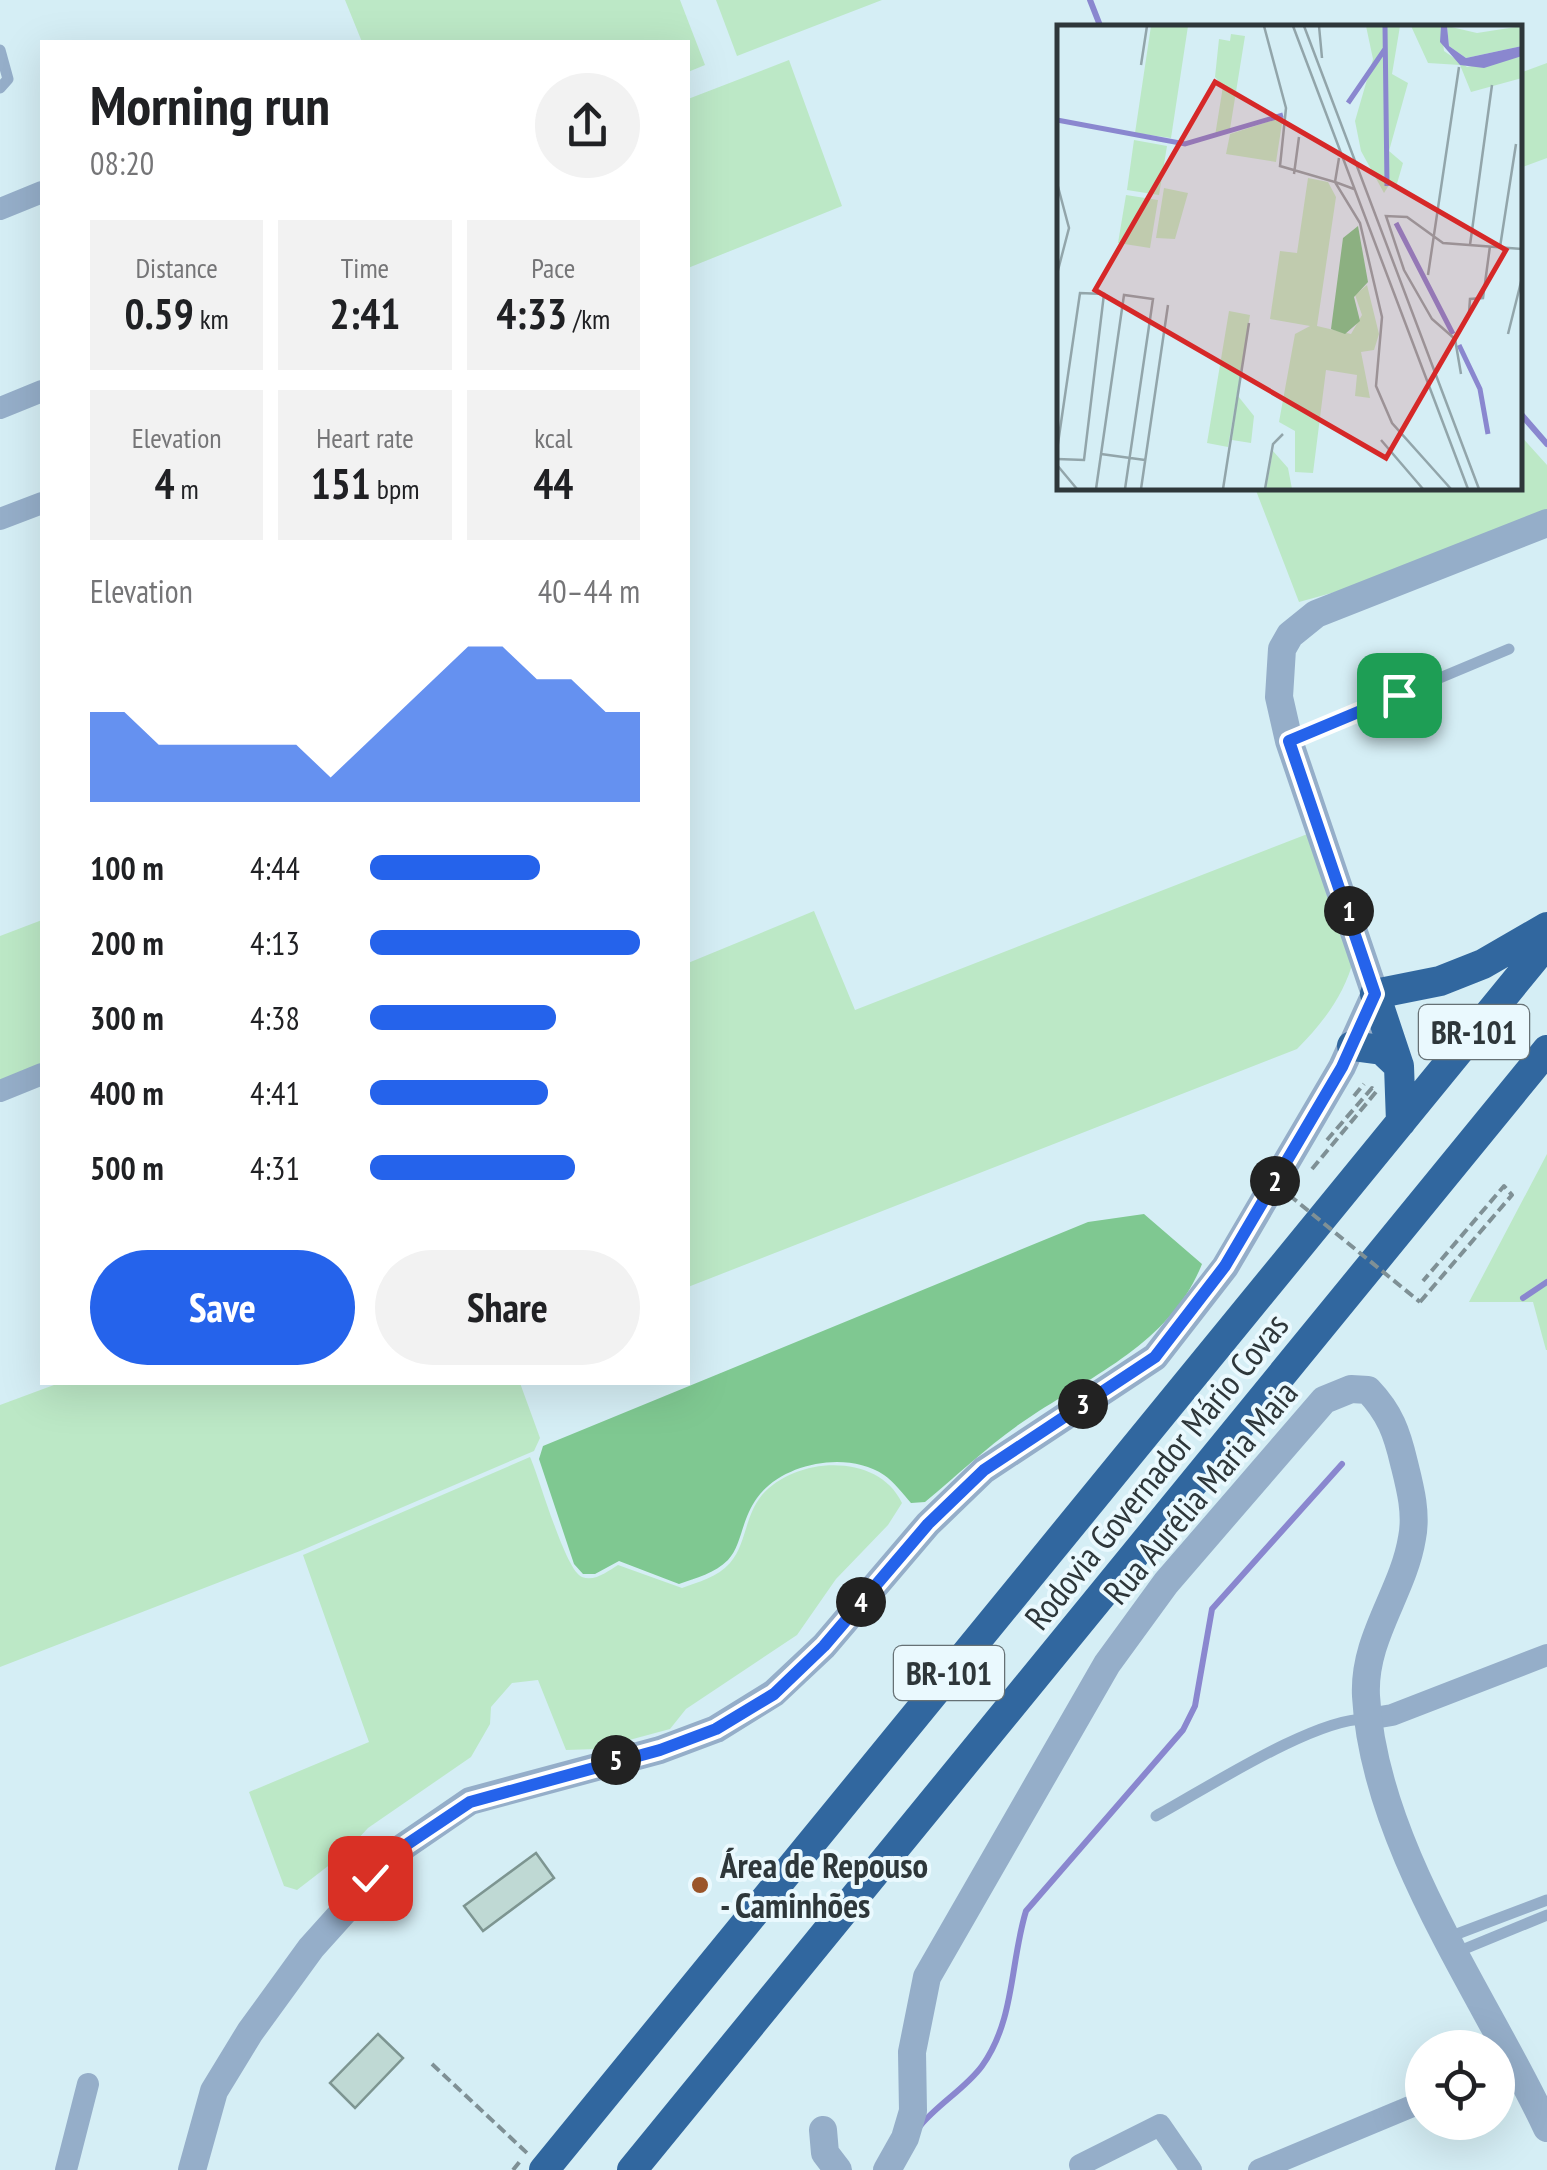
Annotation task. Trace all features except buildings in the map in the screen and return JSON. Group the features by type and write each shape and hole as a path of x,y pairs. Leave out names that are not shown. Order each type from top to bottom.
{"highway":[{"path":"1401,1122 1399,1066 1375,994 1440,981 1482,964 1547,927"},
{"name":"Rodovia Governador Mário Covas","path":"536,2161 1547,943"},
{"path":"1352,1046 1382,1050 1399,1066"},
{"name":"Rodovia Governador Mário Covas","path":"632,2170 1547,1050"}],"street":[{"path":"0,209 40,193"},
{"path":"0,408 40,392"},
{"path":"0,519 40,504"},
{"path":"192,2170 214,2092 250,2032 312,1948 400,1849 470,1802 660,1750 716,1729 774,1694 824,1646 928,1524 984,1470 1155,1357 1225,1266 1352,1046 1375,994 1289,741 1277,674 1282,649 1302,623 1348,600 1435,570 1547,522"},
{"path":"0,1090 40,1075"},
{"name":"Rua Aurélia Maria Maia","path":"886,2170 905,2138 912,2112 912,2052 928,1976 1107,1664 1166,1584 1290,1437 1324,1400 1351,1390 1368,1390 1387,1410 1396,1430 1413,1508 1408,1556 1371,1649 1366,1672 1368,1718 1396,1823 1491,2030"},
{"path":"1368,1718 1392,1716 1547,1655"},
{"name":"Rua Aurélia Maria Maia","path":"1515,2078 1546,2125"},
{"path":"66,2170 88,2084"},
{"path":"1259,2170 1405,2109"},
{"path":"1080,2165 1160,2124 1190,2170"},
{"path":"823,2130 825,2153 838,2170"}],"lane":[{"path":"0,50 8,79 0,88"},
{"path":"1289,741 1509,649"},
{"path":"1156,1816 1276,1750 1350,1718 1368,1718"},
{"path":"1453,1945 1547,1900"},
{"path":"1453,1945 1547,1916"}],"path":[{"path":"1302,1180 1376,1092 1372,1088 1328,1141 1321,1135 1364,1084"},
{"path":"1289,1195 1420,1302 1512,1195 1504,1186 1423,1281"},
{"path":"432,2064 536,2161"}],"green space":[{"path":"345,0 680,0 705,65 690,71 690,40 361,40"},
{"path":"716,0 882,0 737,56"},
{"path":"789,60 842,206 690,267 690,98"},
{"path":"1547,63 1547,158 1522,167 1522,72"},
{"path":"1522,437 1547,465 1547,511 1346,589 1299,602 1256,490 1522,490"},
{"path":"1310,833 1354,958 1332,1007 1297,1049 690,1286 690,962 814,911 855,1010"},
{"path":"40,921 40,1066 0,1081 0,936"},
{"path":"1547,1154 1546,1350 1533,1302 1469,1302"},
{"path":"1144,1214 1202,1264 1172,1314 1130,1353 1019,1425 925,1502 911,1503 888,1478 869,1467 852,1463 816,1464 782,1476 768,1486 752,1506 733,1554 705,1575 679,1584 619,1561 595,1574 583,1574 574,1564 539,1459 543,1446 1088,1222"},
{"path":"54,1385 521,1385 540,1438 534,1451 300,1551 0,1667 0,1405"},
{"path":"530,1457 568,1558 575,1571 587,1578 618,1565 682,1588 714,1575 736,1555 762,1495 777,1482 815,1467 836,1465 875,1475 890,1486 902,1503 888,1525 836,1579 797,1635 686,1709 670,1729 596,1749 566,1750 538,1680 512,1683 491,1707 490,1724 471,1757 368,1828 345,1853 297,1890 284,1886 249,1792 369,1742 303,1555"}],"waterway":[{"path":"1090,0 1100,25"},
{"path":"1522,415 1547,444"},
{"path":"1523,1298 1547,1282"},
{"path":"920,2126 975,2074 993,2048 1006,2010 1026,1911 1183,1730 1195,1706 1212,1609 1342,1464"}],"place":[{"name":"Área de Repouso - Caminhões","path":"700,1885"}],"route":[{"path":"370,1878 400,1849 470,1802 660,1750 716,1729 774,1694 824,1646 928,1524 984,1470 1155,1357 1225,1266 1342,1067 1375,994 1289,741 1399,695"}]}
